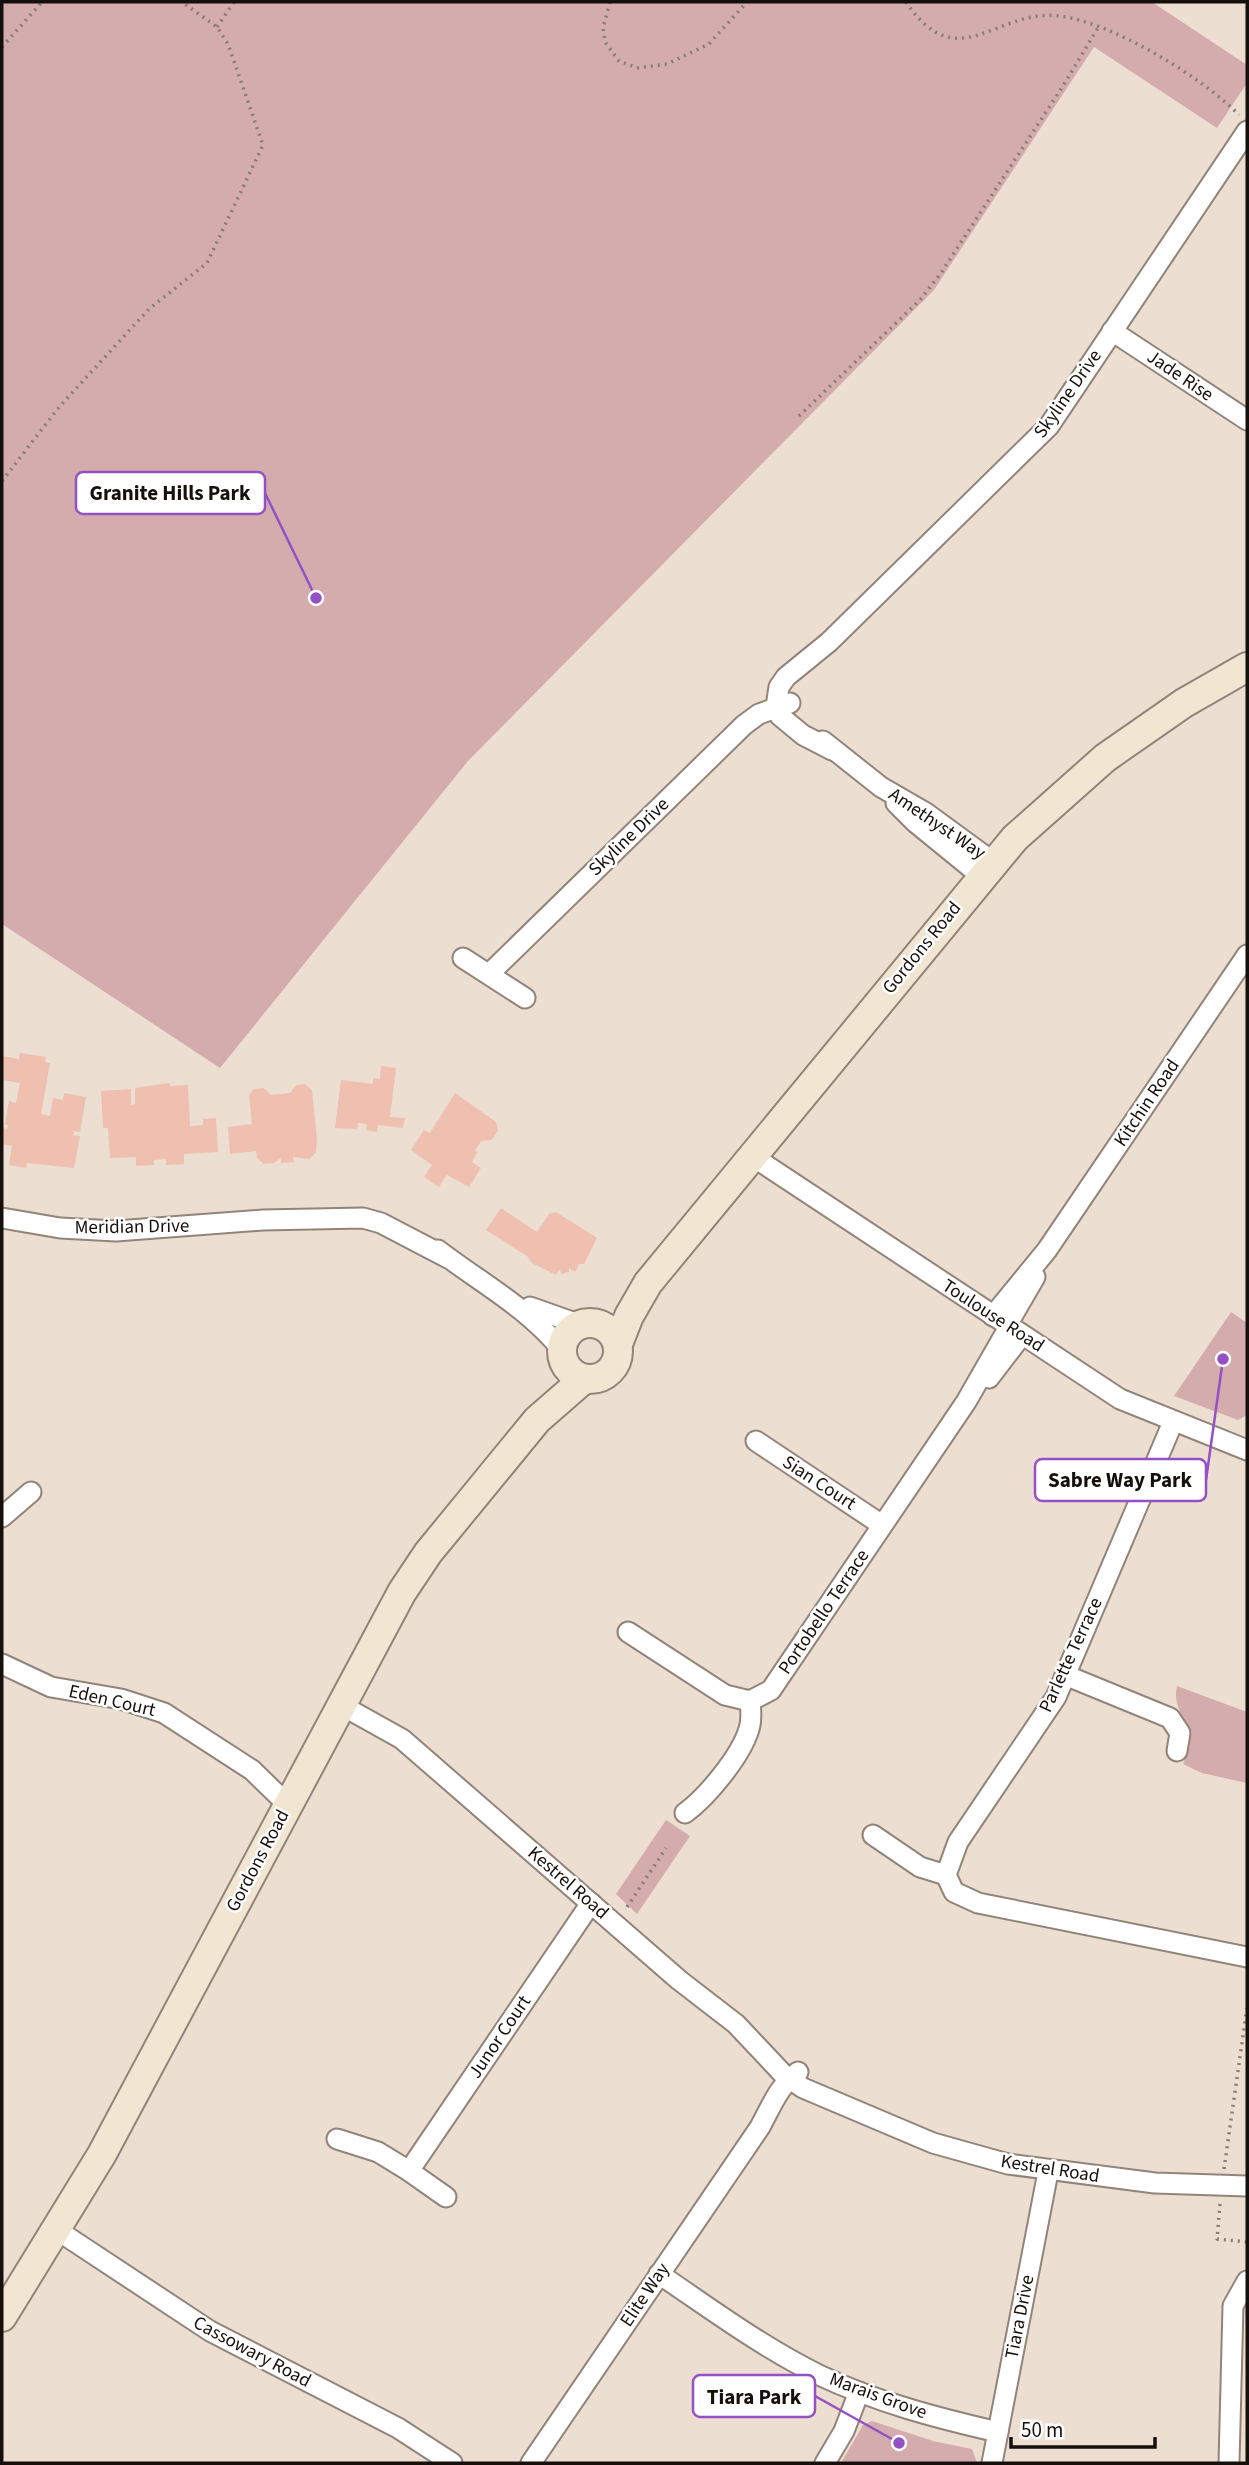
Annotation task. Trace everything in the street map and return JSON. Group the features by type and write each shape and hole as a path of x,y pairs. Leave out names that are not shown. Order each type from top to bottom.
{"street":[{"name":"Skyline Drive","path":"489,974 744,724 783,705 829,642 1036,441 1242,137"},
{"name":"Jade Rise","path":"1112,331 1247,421"},
{"name":"Gordons Road","path":"587,1324 625,1304 648,1283 987,869 1042,811 1105,758 1184,703 1247,667"},
{"name":"Amethyst Way","path":"783,705 832,750 881,787 926,813 987,869"},
{"name":"Kitchin Road","path":"1008,1326 1047,1250 1247,955"},
{"path":"463,958 525,998"},
{"name":"Toulouse Road","path":"752,1156 1120,1399 1247,1450"},
{"name":"Meridian Drive","path":"2,1218 60,1228 116,1231 262,1220 363,1218 381,1223 448,1258 510,1298 552,1317 587,1324"},
{"name":"Gordons Road","path":"618,1344 625,1323 648,1283"},
{"name":"Meridian Drive","path":"510,1298 545,1329 570,1364"},
{"path":"587,1324 609,1330 618,1344 617,1360 607,1374 600,1378 570,1364 568,1335 587,1324"},
{"name":"Portobello Terrace","path":"750,1701 771,1690 966,1402 1008,1326"},
{"name":"Gordons Road","path":"2,2317 102,2154 344,1698 415,1571 537,1420 570,1364"},
{"name":"Parlette Terrace","path":"946,1875 958,1842 1047,1712 1172,1422"},
{"name":"Sian Court","path":"756,1441 882,1525"},
{"path":"2,1517 31,1492"},
{"path":"628,1632 725,1695 750,1701 751,1721 745,1738 703,1799 685,1813"},
{"name":"Eden Court","path":"2,1664 51,1687 121,1699 164,1713 293,1797"},
{"path":"1065,1675 1170,1718 1180,1733 1177,1751"},
{"name":"Kestrel Road","path":"344,1698 402,1739 698,1996 736,2024 795,2078 945,2147 1048,2172 1200,2187 1221,2190 1247,2199"},
{"path":"873,1835 920,1867 946,1875 954,1892 978,1903 1247,1956"},
{"name":"Junor Court","path":"409,2171 591,1903"},
{"name":"Elite Way","path":"531,2463 795,2078"},
{"path":"338,2139 378,2152 446,2197"},
{"name":"Tiara Drive","path":"992,2463 1048,2172"},
{"name":"Kestrel Road","path":"1221,2190 1247,2186"},
{"name":"Cassowary Road","path":"57,2230 209,2331 398,2428 452,2463"},
{"name":"Marais Grove","path":"659,2274 792,2360 859,2392 929,2416 999,2432"},
{"path":"1229,2463 1232,2316 1237,2296 1247,2281"},
{"path":"825,2463 844,2431 859,2392"}],"path":[{"path":"2,47 43,2"},
{"path":"2,481 60,406 149,309 207,263 263,145 228,44 218,27 182,2"},
{"path":"218,27 234,2"},
{"path":"610,2 603,28 605,41 619,61 638,68 667,64 709,44 747,2"},
{"path":"906,2 929,30 961,38 1036,17 1055,15 1099,26 1126,38 1222,98 1247,123"},
{"path":"799,416 920,300 941,273 1099,26"},
{"path":"627,1907 666,1848"},
{"path":"1247,2008 1221,2190 1217,2239 1247,2242"}],"shaded area":[{"path":"2,2 1152,2 1247,65 1247,83 1217,128 1094,47 934,290 468,761 220,1068 2,924"},
{"path":"1231,1312 1247,1323 1247,1415 1238,1420 1174,1396"},
{"path":"1177,1686 1247,1712 1247,1783 1202,1773 1183,1764 1189,1740 1176,1696"},
{"path":"666,1820 690,1836 637,1914 616,1894"},
{"path":"872,2421 933,2441 972,2449 977,2463 841,2463 863,2425"}],"building":[{"path":"20,1053 46,1057 45,1062 50,1063 41,1114 50,1116 53,1098 63,1100 64,1093 86,1097 80,1132 74,1131 73,1135 80,1136 74,1168 27,1163 26,1168 9,1165 12,1146 2,1144 2,1128 7,1129 8,1125 5,1124 9,1101 16,1103 20,1083 2,1080 2,1056 19,1059"},
{"path":"381,1066 396,1068 390,1117 405,1118 403,1128 378,1125 377,1132 366,1130 367,1124 358,1123 357,1129 335,1128 341,1080 373,1084 373,1078 380,1079"},
{"path":"170,1083 170,1086 188,1085 190,1126 203,1125 203,1119 216,1118 218,1152 184,1154 184,1164 166,1165 166,1159 154,1160 154,1165 136,1166 136,1157 110,1158 108,1128 103,1128 101,1091 131,1089 131,1105 135,1104 135,1088"},
{"path":"305,1084 312,1090 317,1139 316,1152 310,1159 293,1157 294,1162 281,1163 281,1158 274,1163 264,1164 257,1158 256,1151 230,1154 228,1127 252,1124 249,1095 254,1089 264,1088 271,1095 290,1093 296,1085"},
{"path":"455,1093 496,1122 498,1130 492,1140 481,1141 475,1151 478,1152 472,1162 481,1168 469,1187 447,1175 439,1187 424,1177 432,1165 411,1150 424,1130 430,1133"},
{"path":"501,1208 537,1232 549,1214 556,1212 597,1238 584,1264 579,1264 575,1272 569,1268 569,1272 561,1274 560,1269 556,1275 532,1263 527,1256 486,1230"}],"place":[{"name":"Granite Hills Park","path":"316,598"},
{"name":"Sabre Way Park","path":"1223,1359"},
{"name":"Tiara Park","path":"899,2443"}]}
